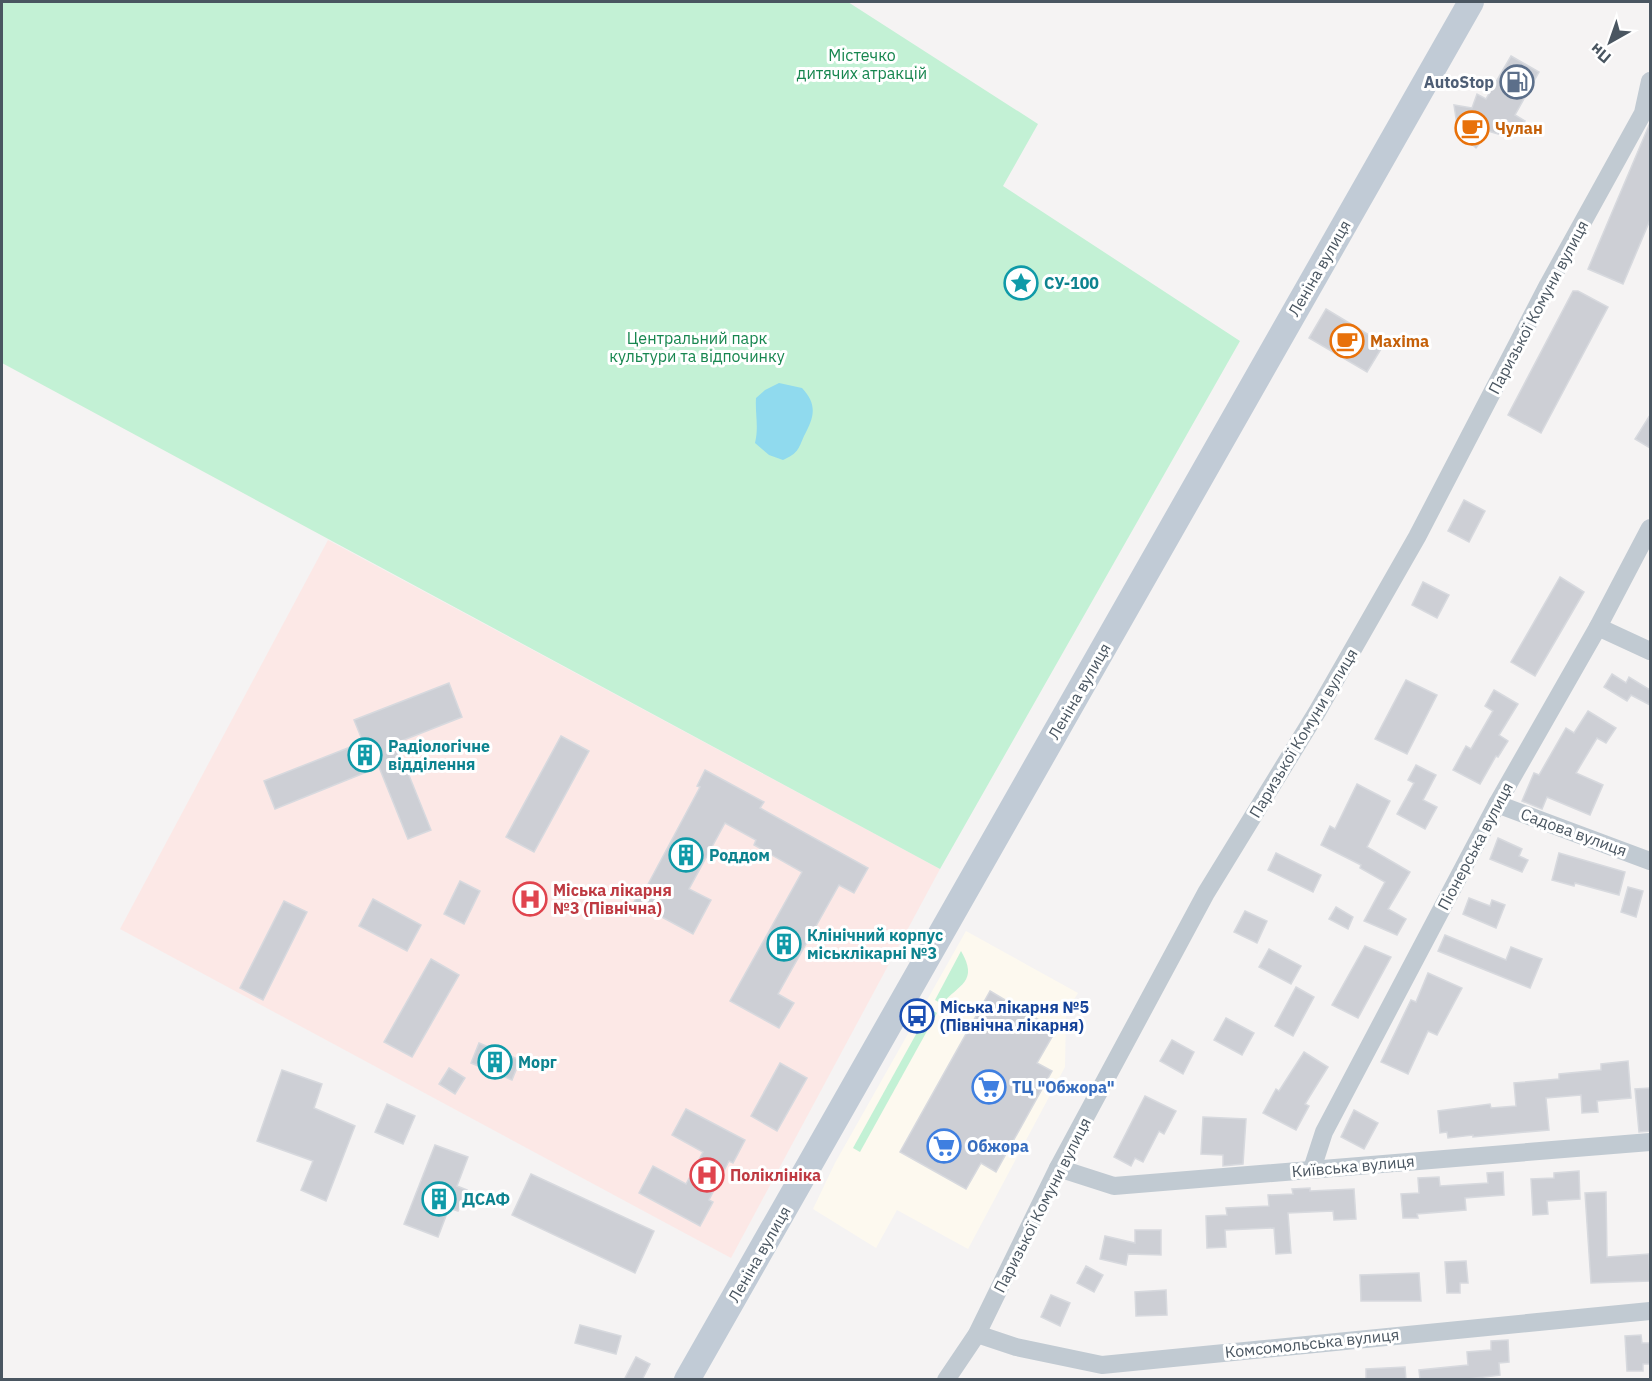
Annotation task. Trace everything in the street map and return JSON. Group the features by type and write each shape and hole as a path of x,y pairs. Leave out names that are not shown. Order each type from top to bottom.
{"main road":[{"name":"Леніна вулиця","path":"687,1380 1471,2"}],"street":[{"name":"Паризької Комуни вулиця","path":"946,1380 976,1334 1058,1168 1206,893 1317,712 1418,537 1548,285 1643,113 1650,81"},
{"name":"Піонерська вулиця","path":"1312,1169 1324,1132 1497,804 1598,627 1650,528"},
{"path":"1598,627 1650,651"},
{"name":"Садова вулиця","path":"1497,804 1650,861"},
{"name":"Київська вулиця","path":"1058,1168 1114,1186 1650,1142"},
{"name":"Комсомольська вулиця","path":"976,1334 1016,1347 1102,1365 1650,1311"}],"shaded area":[{"name":"Міська лікарня №3 (Північна)","path":"328,540 940,869 731,1258 120,929"},
{"path":"966,931 1078,993 1066,1013 1065,1067 968,1249 897,1210 876,1248 813,1209 835,1163"}],"green space":[{"name":"Центральний парк культури та відпочинку","path":"2,2 848,2 1038,124 1003,186 1240,341 940,869 2,363"},
{"path":"961,951 968,970 965,982 942,1004 935,1000"},
{"path":"930,1009 937,1013 860,1152 853,1148"}],"water":[{"path":"779,383 802,388 810,400 813,411 799,448 783,460 769,455 755,443 756,398"}],"building":[{"path":"1511,56 1539,72 1515,115 1525,121 1518,129 1508,134 1488,131 1476,148 1467,140 1457,125 1454,105 1472,108 1477,94 1486,99"},
{"path":"1650,123 1650,220 1623,284 1588,269"},
{"path":"1573,291 1578,291 1608,307 1541,433 1508,415"},
{"name":"Maxima","path":"1326,309 1384,344 1367,372 1309,338"},
{"path":"1650,415 1650,448 1635,439"},
{"path":"1464,500 1485,511 1469,542 1448,531"},
{"path":"1560,577 1584,592 1535,676 1511,662"},
{"path":"1423,582 1449,595 1437,618 1412,605"},
{"path":"1612,674 1626,683 1629,677 1650,690 1650,705 1631,695 1627,701 1604,687"},
{"path":"1406,680 1437,695 1407,754 1375,739"},
{"name":"Радіологічне відділення","path":"449,683 462,717 396,743 431,830 408,839 379,767 275,809 264,781 363,742 354,720"},
{"path":"1494,690 1518,704 1499,735 1508,741 1498,757 1496,756 1480,784 1453,770 1466,746 1471,749 1493,711 1485,706"},
{"path":"1588,711 1616,728 1606,743 1597,738 1576,773 1603,785 1590,815 1547,797 1542,809 1522,801 1534,773 1539,775 1566,728 1574,733"},
{"path":"561,736 589,751 534,852 506,837"},
{"path":"1416,765 1436,775 1423,800 1437,807 1425,829 1397,814 1414,783 1408,780"},
{"path":"705,770 764,802 760,808 868,868 854,893 839,885 778,994 794,1003 779,1028 730,1001 802,872 754,845 756,840 725,823 689,889 711,900 693,934 634,902 643,886 646,888 700,787 697,786"},
{"path":"1357,784 1390,801 1367,847 1410,872 1388,909 1406,919 1397,935 1364,921 1385,882 1360,868 1361,865 1321,845 1330,826 1335,829"},
{"path":"1498,838 1522,849 1519,856 1528,860 1522,872 1490,859"},
{"path":"1276,853 1321,875 1313,892 1268,870"},
{"path":"1559,853 1625,872 1619,895 1575,883 1574,886 1552,880"},
{"path":"460,881 480,891 464,924 444,914"},
{"path":"1628,887 1643,891 1636,917 1621,912"},
{"path":"1469,898 1490,906 1492,900 1505,905 1496,928 1463,914"},
{"path":"373,899 421,925 407,951 359,926"},
{"path":"284,901 307,912 263,1000 240,988"},
{"path":"1336,907 1353,917 1348,929 1329,919"},
{"path":"1245,911 1267,921 1257,943 1234,932"},
{"path":"1445,935 1506,960 1511,947 1542,959 1530,988 1438,951"},
{"path":"1365,946 1391,957 1358,1018 1332,1005"},
{"path":"1269,949 1301,966 1291,984 1259,967"},
{"path":"431,959 459,975 412,1057 384,1042"},
{"path":"1428,973 1462,988 1437,1035 1428,1031 1408,1074 1381,1062 1411,1000 1416,1002"},
{"path":"1296,987 1314,997 1293,1036 1275,1026"},
{"name":"ТЦ \"Обжора\"","path":"990,991 1056,1030 1037,1063 1052,1071 996,1172 981,1163 966,1189 900,1152"},
{"path":"1226,1018 1254,1033 1242,1055 1214,1040"},
{"path":"1172,1040 1194,1052 1183,1074 1160,1061"},
{"name":"Морг","path":"479,1043 520,1060 512,1080 471,1063"},
{"path":"1304,1052 1328,1067 1305,1104 1309,1106 1296,1130 1263,1113 1276,1089 1279,1091"},
{"path":"1628,1061 1631,1098 1597,1101 1598,1112 1582,1113 1581,1095 1546,1098 1549,1130 1448,1138 1447,1132 1440,1133 1438,1111 1490,1104 1491,1108 1516,1106 1514,1083 1559,1079 1559,1074 1601,1070 1601,1064"},
{"path":"780,1063 807,1078 777,1131 751,1116"},
{"path":"449,1068 465,1078 455,1094 439,1084"},
{"path":"282,1070 322,1084 314,1108 355,1126 326,1201 301,1190 313,1161 257,1141"},
{"path":"1650,1088 1650,1131 1639,1132 1635,1089"},
{"path":"1145,1096 1176,1111 1164,1134 1159,1131 1143,1162 1135,1158 1131,1166 1114,1157"},
{"path":"387,1104 415,1116 403,1144 375,1132"},
{"name":"Поліклініка","path":"686,1109 745,1140 733,1163 729,1161 709,1200 713,1202 700,1226 639,1193 653,1166 686,1184 703,1152 672,1135"},
{"path":"1354,1110 1378,1123 1364,1149 1341,1137"},
{"path":"1203,1117 1246,1119 1243,1164 1223,1166 1223,1155 1201,1154"},
{"name":"ДСАФ","path":"435,1145 468,1157 457,1186 467,1190 458,1211 449,1208 438,1237 404,1224"},
{"path":"1579,1171 1580,1199 1547,1201 1548,1214 1533,1215 1531,1179 1554,1178 1554,1173"},
{"path":"1503,1172 1504,1195 1465,1198 1466,1210 1417,1214 1418,1218 1403,1218 1401,1194 1419,1193 1418,1178 1439,1177 1440,1186 1488,1183 1487,1173"},
{"path":"531,1174 654,1231 635,1273 512,1215"},
{"path":"1310,1188 1310,1191 1354,1189 1356,1219 1334,1220 1333,1211 1288,1213 1291,1253 1276,1254 1274,1228 1225,1230 1226,1247 1207,1248 1206,1216 1227,1215 1226,1208 1269,1206 1268,1195 1293,1194 1292,1189"},
{"path":"1606,1192 1607,1257 1649,1254 1650,1281 1591,1283 1585,1193"},
{"path":"1135,1230 1161,1230 1161,1255 1128,1254 1126,1265 1100,1259 1105,1236 1135,1243"},
{"path":"1466,1261 1468,1283 1460,1283 1460,1293 1447,1293 1445,1262"},
{"path":"1086,1266 1103,1275 1094,1292 1077,1283"},
{"path":"1419,1273 1421,1301 1361,1301 1360,1275"},
{"path":"1166,1290 1167,1315 1136,1316 1135,1292"},
{"path":"1051,1295 1070,1303 1060,1326 1041,1317"},
{"path":"580,1325 621,1336 616,1354 575,1343"},
{"path":"1641,1335 1642,1343 1650,1343 1650,1364 1643,1364 1643,1371 1627,1371 1625,1336"},
{"path":"1508,1340 1509,1362 1499,1363 1500,1375 1460,1380 1420,1380 1419,1370 1468,1365 1467,1352 1491,1350 1491,1341"},
{"path":"636,1357 650,1364 642,1380 624,1380"},
{"path":"1405,1367 1406,1380 1366,1380 1366,1369"}],"place":[{"name":"AutoStop","path":"1517,82"},
{"name":"Чулан","path":"1472,128"},
{"name":"СУ-100","path":"1021,283"},
{"name":"Maxima","path":"1347,341"},
{"name":"Радіологічне відділення","path":"365,755"},
{"name":"Роддом","path":"686,855"},
{"name":"Міська лікарня №3 (Північна)","path":"530,899"},
{"name":"Клінічний корпус міськлікарні №3","path":"784,944"},
{"name":"Міська лікарня №5 (Північна лікарня)","path":"917,1016"},
{"name":"Морг","path":"495,1062"},
{"name":"ТЦ \"Обжора\"","path":"989,1087"},
{"name":"Обжора","path":"944,1146"},
{"name":"Поліклініка","path":"707,1175"},
{"name":"ДСАФ","path":"439,1199"}],"park label":[{"name":"Містечко дитячих атракцій","path":"862,64"}]}
